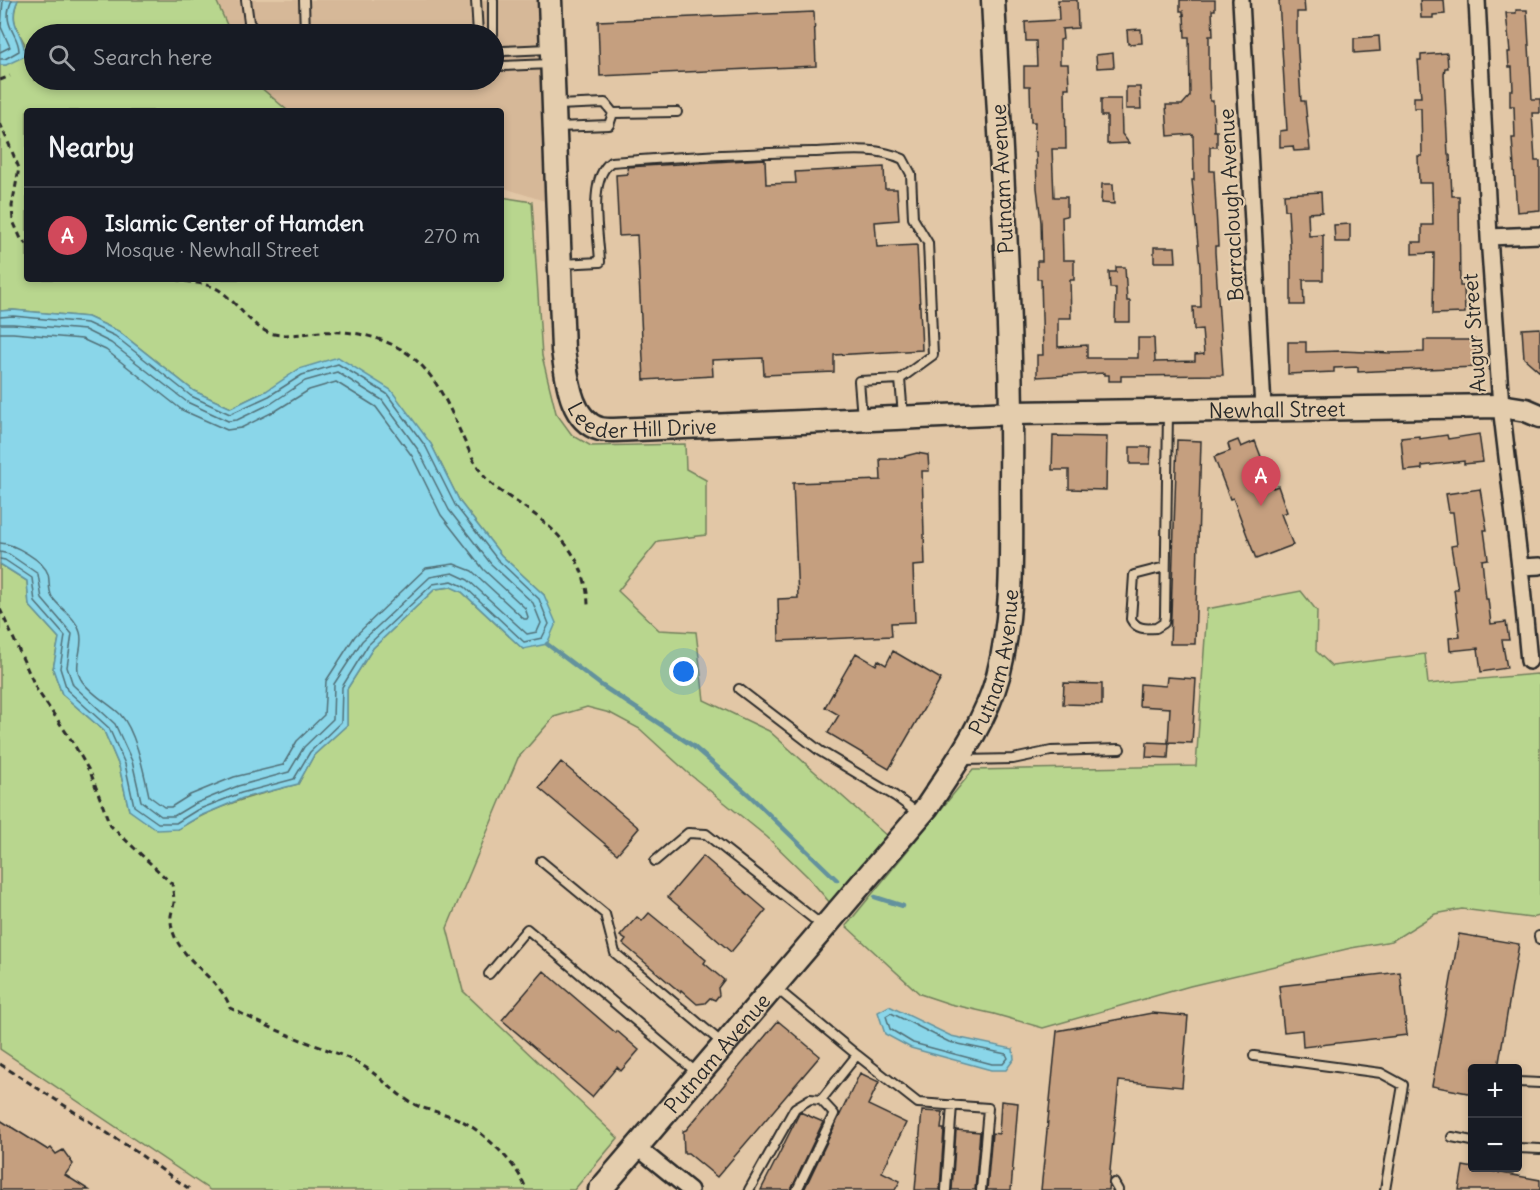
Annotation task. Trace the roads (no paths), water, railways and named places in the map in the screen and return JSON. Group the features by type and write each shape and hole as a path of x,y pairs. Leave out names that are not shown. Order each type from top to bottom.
{"street":[{"name":"Leeder Hill Drive","path":"550,0 563,350 576,408 584,419 598,429 614,430 1012,412"},
{"name":"Putnam Avenue","path":"600,1190 920,815 958,761 977,726 997,679 1006,640 1010,604 1012,412 993,0"},
{"name":"Barraclough Avenue","path":"1241,0 1263,408"},
{"name":"Augur Street","path":"1477,0 1489,237 1501,406 1521,567 1529,662"},
{"path":"1489,237 1540,235"},
{"name":"Newhall Street","path":"1012,412 1501,406 1526,410 1540,416"},
{"path":"1521,567 1540,566"},
{"path":"637,1147 690,1190"}],"lane":[{"path":"246,0 250,24"},
{"path":"304,0 305,24"},
{"path":"476,0 477,24"},
{"path":"493,0 493,24"},
{"path":"504,51 553,56"},
{"path":"504,66 553,56"},
{"path":"554,116 605,103 614,113 677,112"},
{"path":"554,116 609,125 614,113"},
{"path":"560,264 600,262 597,184 604,167 611,162 713,155 864,150 887,152 903,159 910,174 913,218 928,243 933,355 900,379 859,381 862,419"},
{"path":"900,379 903,417"},
{"path":"1165,567 1134,575 1131,619 1134,625 1156,628 1164,622 1168,410"},
{"path":"739,689 820,751 895,796 920,815"},
{"path":"958,761 1013,759 1051,751 1120,749"},
{"path":"655,861 688,833 706,834 825,927"},
{"path":"541,861 605,914 615,953 725,1045"},
{"path":"489,974 527,929 700,1075"},
{"path":"775,987 918,1103 988,1108 981,1190"},
{"path":"821,1100 857,1055"},
{"path":"1254,1056 1381,1073 1403,1085 1385,1190"},
{"path":"1522,1082 1540,1083"},
{"path":"749,1190 795,1108 810,1100 821,1100 834,1114 797,1190"},
{"path":"946,1190 952,1106"},
{"path":"1452,1137 1468,1140"},
{"path":"1522,1148 1540,1149"}],"water":[{"path":"0,0 18,0 14,16 24,48 24,56 6,65 0,65"},
{"path":"13,310 88,317 118,331 194,391 231,408 266,391 299,369 338,357 391,390 431,444 460,502 501,555 544,595 556,623 547,644 523,649 462,592 451,587 435,589 373,648 347,689 347,725 314,755 298,784 243,798 200,816 178,829 157,830 129,810 119,766 104,731 62,694 53,669 59,638 29,605 27,581 0,564 0,311"},
{"path":"889,1006 951,1036 1013,1049 1014,1059 1006,1070 991,1070 911,1048 885,1034 878,1012"}],"waterway":[{"path":"547,644 601,685 693,746 748,794 837,880"},
{"path":"875,897 903,906"}],"place":[{"name":"Islamic Center of Hamden","path":"1261,506"}]}
